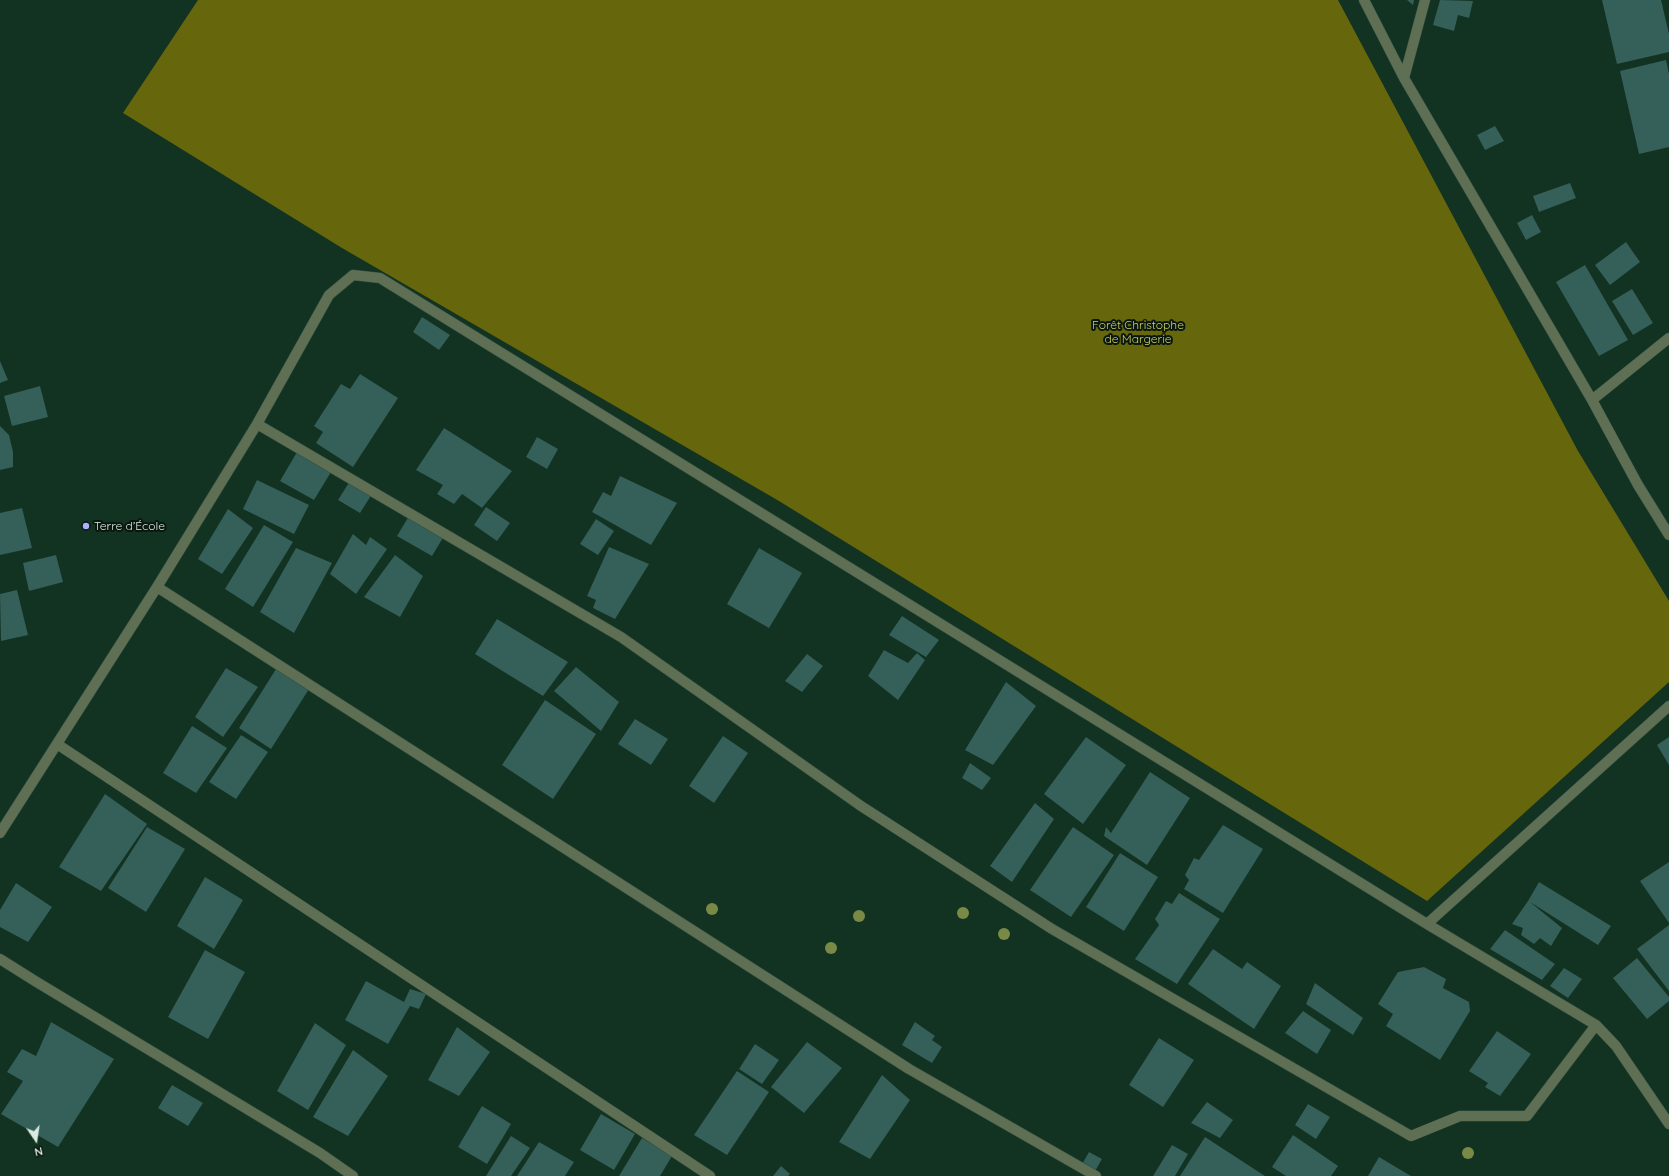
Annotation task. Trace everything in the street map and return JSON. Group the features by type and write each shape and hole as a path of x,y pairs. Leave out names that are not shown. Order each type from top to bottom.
{"street":[{"path":"1364,0 1404,78 1592,400 1638,485 1669,535"},
{"path":"1404,78 1425,0"},
{"path":"0,833 157,587 257,424 330,295 353,275 380,278 1427,924 1596,1025 1616,1046 1669,1124"},
{"path":"1592,400 1669,338"},
{"path":"257,424 621,637 861,806 1052,929 1411,1136 1460,1116 1527,1116 1596,1025"},
{"path":"157,587 909,1069 1096,1176"},
{"path":"1427,924 1669,706"},
{"path":"57,744 710,1176"},
{"path":"0,958 34,981 320,1153 353,1176"}],"green space":[{"name":"Forêt Christophe de Margerie","path":"198,0 1338,0 1578,451 1669,601 1669,682 1427,901 779,501 342,248 123,113"}],"building":[{"path":"1407,0 1414,0 1413,5"},
{"path":"1440,0 1473,1 1469,18 1458,15 1454,31 1433,25"},
{"path":"1602,0 1661,0 1669,34 1669,52 1617,64"},
{"path":"1666,60 1669,74 1669,147 1639,154 1620,71"},
{"path":"1495,126 1504,141 1485,150 1477,135"},
{"path":"1570,183 1576,198 1539,212 1533,196"},
{"path":"1532,215 1541,232 1526,240 1517,223"},
{"path":"1626,242 1640,262 1610,285 1595,265"},
{"path":"1585,265 1628,340 1599,356 1556,282"},
{"path":"1632,289 1653,323 1633,335 1612,301"},
{"path":"422,317 450,335 439,350 413,332"},
{"path":"0,361 8,380 0,383"},
{"path":"360,374 398,398 353,467 316,443 323,432 314,426 341,384 350,389"},
{"path":"40,386 48,417 12,426 4,396"},
{"path":"0,426 9,435 13,452 13,467 0,470"},
{"path":"444,428 512,471 482,508 462,494 454,504 437,494 443,485 416,470"},
{"path":"537,437 558,449 547,469 526,457"},
{"path":"297,452 331,472 314,500 280,481"},
{"path":"620,476 677,503 651,545 592,512 603,492 611,496"},
{"path":"257,480 309,505 294,534 243,509"},
{"path":"350,481 372,494 360,513 338,500"},
{"path":"486,507 510,523 497,541 474,525"},
{"path":"22,508 32,548 0,555 0,513"},
{"path":"228,509 253,528 222,574 198,559"},
{"path":"409,516 444,536 432,556 397,536"},
{"path":"596,519 614,531 598,555 580,544"},
{"path":"264,525 293,542 253,607 225,589"},
{"path":"353,534 366,545 370,537 387,549 356,594 330,574"},
{"path":"609,547 649,564 615,619 593,608 596,600 587,596"},
{"path":"296,548 332,563 294,633 260,612"},
{"path":"759,548 802,573 769,628 727,604"},
{"path":"56,555 63,582 29,591 23,563"},
{"path":"395,555 423,576 400,617 364,597"},
{"path":"17,590 28,635 1,641 0,594"},
{"path":"902,616 939,640 926,657 889,635"},
{"path":"497,619 568,662 543,696 475,654"},
{"path":"884,650 908,663 917,653 925,660 898,700 868,676"},
{"path":"807,654 823,666 802,692 785,681"},
{"path":"576,667 619,702 601,731 554,691"},
{"path":"226,668 258,687 223,737 195,717"},
{"path":"276,669 309,689 271,749 239,728"},
{"path":"1006,682 1036,706 993,765 965,750"},
{"path":"545,700 596,734 553,799 502,765"},
{"path":"635,719 668,739 651,765 618,744"},
{"path":"192,726 227,748 196,793 163,773"},
{"path":"241,735 268,752 236,799 209,782"},
{"path":"723,736 748,753 714,803 689,786"},
{"path":"1086,737 1126,765 1083,824 1044,794"},
{"path":"1669,737 1669,765 1657,745"},
{"path":"970,763 991,778 982,790 962,778"},
{"path":"1150,772 1190,798 1147,865 1104,836 1106,827 1111,833"},
{"path":"105,794 147,824 101,891 59,867"},
{"path":"1035,803 1054,819 1012,882 990,866"},
{"path":"1223,825 1263,849 1223,913 1184,889 1189,880 1185,875 1194,858 1199,860"},
{"path":"147,827 185,849 146,912 108,888"},
{"path":"1073,827 1114,855 1071,917 1030,890"},
{"path":"1120,853 1158,877 1124,931 1086,907"},
{"path":"1669,862 1669,923 1640,881"},
{"path":"205,877 243,900 214,949 177,926"},
{"path":"1539,882 1611,926 1598,945 1530,902 1562,928 1551,946 1540,938 1534,944 1521,935 1523,928 1512,924"},
{"path":"16,883 52,907 28,942 0,927 0,910"},
{"path":"1179,893 1220,919 1177,984 1135,959 1159,925 1155,919 1166,901 1172,904"},
{"path":"1669,925 1669,991 1637,949"},
{"path":"1505,930 1555,964 1542,980 1490,949"},
{"path":"1213,949 1242,969 1247,962 1281,986 1254,1029 1188,984"},
{"path":"205,950 245,972 208,1039 168,1017"},
{"path":"1637,958 1669,997 1669,1001 1647,1019 1613,978"},
{"path":"1424,967 1446,979 1443,988 1469,1002 1470,1011 1440,1060 1386,1026 1393,1014 1378,1004 1398,972"},
{"path":"1564,968 1582,979 1568,998 1550,986"},
{"path":"366,981 404,1002 410,989 426,994 419,1009 410,1006 388,1044 345,1020"},
{"path":"1315,983 1363,1018 1353,1035 1306,1004"},
{"path":"1303,1011 1331,1030 1317,1054 1285,1033"},
{"path":"51,1022 114,1059 58,1147 1,1114 23,1081 7,1072 22,1049 36,1056"},
{"path":"915,1022 935,1036 932,1040 942,1047 932,1063 902,1045"},
{"path":"315,1023 346,1045 308,1110 277,1091"},
{"path":"457,1027 490,1052 459,1096 428,1080"},
{"path":"1497,1031 1531,1054 1500,1096 1485,1087 1488,1083 1469,1071"},
{"path":"1159,1038 1194,1060 1163,1107 1129,1085"},
{"path":"807,1042 842,1068 804,1113 771,1087"},
{"path":"755,1044 779,1060 762,1084 739,1069"},
{"path":"353,1050 388,1076 348,1136 313,1117"},
{"path":"737,1071 769,1092 727,1155 694,1135"},
{"path":"882,1075 910,1100 870,1159 839,1142"},
{"path":"172,1085 203,1103 188,1126 158,1108"},
{"path":"1207,1102 1233,1120 1220,1138 1191,1123"},
{"path":"1308,1104 1330,1117 1316,1139 1295,1125"},
{"path":"482,1106 511,1124 487,1164 458,1147"},
{"path":"601,1114 635,1134 614,1170 580,1150"},
{"path":"1293,1135 1338,1166 1331,1176 1286,1176 1272,1167"},
{"path":"511,1136 530,1148 511,1176 486,1176"},
{"path":"1205,1137 1265,1176 1180,1176"},
{"path":"642,1138 672,1156 660,1176 619,1176"},
{"path":"539,1142 574,1162 565,1176 517,1176"},
{"path":"1172,1145 1188,1154 1175,1176 1153,1176"},
{"path":"1089,1152 1102,1159 1094,1173 1081,1166"},
{"path":"1379,1157 1411,1176 1368,1176"},
{"path":"781,1166 790,1174 788,1176 773,1176"}],"place":[{"name":"Terre d’École","path":"86,526"}]}
